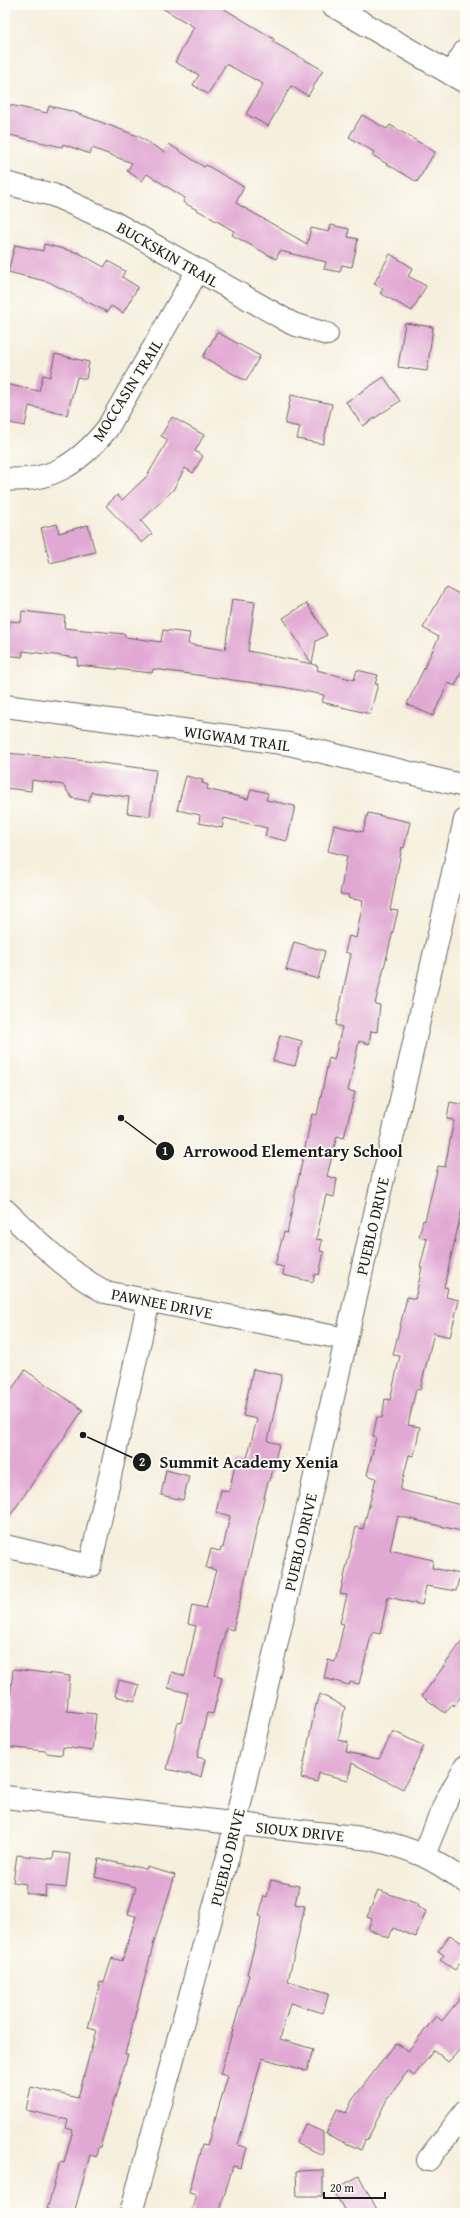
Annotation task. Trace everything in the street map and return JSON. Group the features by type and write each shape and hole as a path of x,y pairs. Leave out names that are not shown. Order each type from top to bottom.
{"street":[{"path":"332,5 458,78 465,51"},
{"name":"BUCKSKIN TRAIL","path":"5,183 53,195 113,222 293,324 327,334"},
{"name":"MOCCASIN TRAIL","path":"5,479 37,477 55,472 74,462 89,451 108,429 198,270"},
{"name":"WIGWAM TRAIL","path":"5,706 289,744 465,786"},
{"name":"PUEBLO DRIVE","path":"131,2213 236,1824 465,820"},
{"name":"PAWNEE DRIVE","path":"5,1210 56,1258 82,1279 105,1292 346,1340"},
{"path":"5,1546 90,1566 149,1300"},
{"path":"424,1855 446,1800 465,1767"},
{"name":"SIOUX DRIVE","path":"5,1798 371,1839 396,1844 424,1855 442,1864 465,1882"},
{"path":"428,2160 465,2112"}],"building":[{"path":"157,5 218,5 274,39 273,42 323,70 308,96 291,86 268,126 246,114 263,84 226,64 208,94 193,85 199,75 175,62 194,27"},
{"path":"5,104 47,113 49,106 71,111 138,136 164,152 169,144 204,167 206,165 244,187 236,203 307,244 311,228 329,232 331,225 349,229 348,237 358,239 352,267 342,265 340,272 324,269 326,262 280,251 276,259 232,235 234,231 183,202 185,198 147,174 142,181 127,171 132,163 92,148 90,154 63,144 62,147 5,134"},
{"path":"362,115 387,129 390,125 435,152 417,182 372,155 374,152 349,137"},
{"path":"44,244 79,253 104,267 108,261 125,271 122,277 138,287 123,313 111,306 107,312 49,282 8,272 15,245 43,251"},
{"path":"390,254 413,268 408,276 426,286 412,311 380,293 383,289 374,284"},
{"path":"405,323 433,327 427,371 398,367"},
{"path":"217,332 260,356 246,381 203,357"},
{"path":"55,354 89,362 86,379 77,377 67,415 29,406 25,426 5,422 5,384 39,391 43,375 50,377"},
{"path":"384,377 400,401 363,426 346,402"},
{"path":"291,395 332,404 323,444 297,439 300,427 285,424"},
{"path":"172,417 204,435 195,451 203,456 193,473 185,468 173,490 141,521 152,534 142,543 106,506 117,495 122,500 147,476 168,440 161,436"},
{"path":"57,524 59,533 88,525 95,552 50,563 41,528"},
{"path":"446,587 465,597 465,664 455,686 448,683 433,716 407,704 439,637 423,628"},
{"path":"232,599 255,602 248,651 312,664 318,666 317,670 354,680 357,670 378,675 375,684 378,684 370,714 322,702 324,695 283,687 153,669 152,673 77,665 78,658 23,651 22,657 6,655 10,621 21,622 22,611 65,616 64,628 125,634 125,637 161,642 163,630 190,633 188,644 225,650"},
{"path":"307,603 327,635 316,641 312,664 283,618"},
{"path":"5,753 54,757 156,770 150,816 127,813 129,797 91,792 89,801 72,798 63,785 32,780 31,791 5,788"},
{"path":"186,776 203,780 202,783 208,785 207,789 248,799 251,789 268,793 266,800 295,806 287,841 265,836 267,828 224,818 222,828 199,823 200,815 177,810"},
{"path":"368,813 410,822 404,848 402,847 390,910 398,911 375,1004 380,1005 377,1032 371,1031 369,1044 359,1041 348,1091 355,1092 344,1138 337,1136 327,1176 337,1179 334,1197 326,1195 316,1239 322,1240 320,1251 324,1252 319,1275 315,1274 313,1282 283,1275 284,1267 275,1265 284,1232 287,1233 312,1114 317,1115 329,1058 334,1060 342,1027 336,1025 351,954 345,952 349,936 356,938 363,901 348,898 349,895 340,894 347,856 328,851 334,825 363,832"},
{"path":"294,942 325,951 318,979 286,970"},
{"path":"280,1035 302,1041 295,1066 273,1061"},
{"path":"450,1102 465,1105 465,1206 463,1205 444,1287 448,1288 446,1297 459,1300 450,1337 434,1333 420,1390 416,1389 408,1425 420,1427 414,1456 409,1455 400,1490 465,1506 465,1532 398,1516 390,1550 433,1560 432,1568 460,1574 456,1591 426,1586 422,1605 388,1597 380,1634 372,1632 359,1684 350,1682 349,1685 324,1678 328,1660 335,1662 344,1624 340,1623 347,1595 340,1594 356,1527 363,1529 376,1478 367,1475 376,1437 373,1436 377,1417 382,1418 385,1399 390,1400 400,1356 393,1355 407,1297 415,1299 422,1268 420,1268 427,1239 419,1237 423,1220 425,1221 438,1166 445,1167 454,1120 447,1119"},
{"path":"253,1369 282,1375 268,1441 279,1444 270,1481 268,1481 233,1630 226,1628 215,1675 222,1677 213,1714 207,1713 197,1757 205,1759 201,1777 167,1769 178,1722 181,1723 188,1693 168,1688 172,1672 185,1676 196,1626 188,1624 192,1605 206,1608 216,1570 206,1568 211,1549 220,1551 221,1548 223,1548 230,1516 216,1512 221,1490 229,1492 236,1460 246,1462 257,1419 243,1416"},
{"path":"25,1370 83,1410 5,1523 5,1399"},
{"path":"166,1470 189,1476 183,1500 161,1495"},
{"path":"465,1637 465,1690 454,1706 452,1704 445,1713 422,1696"},
{"path":"13,1669 70,1676 67,1711 96,1714 92,1751 63,1747 62,1755 46,1753 46,1751 5,1747 5,1719 8,1720"},
{"path":"119,1680 139,1685 135,1701 115,1696"},
{"path":"320,1694 345,1707 338,1740 348,1742 346,1752 379,1759 393,1731 424,1746 403,1789 352,1763 348,1780 319,1773 317,1782 301,1778 316,1704 317,1705"},
{"path":"54,1852 70,1854 66,1888 46,1886 45,1896 25,1893 26,1884 13,1882 17,1855 53,1859"},
{"path":"99,1859 146,1869 147,1867 175,1875 154,1942 125,2054 128,2054 100,2147 98,2147 96,2157 90,2155 74,2213 46,2213 60,2162 64,2163 73,2130 66,2128 68,2120 26,2110 31,2087 78,2098 96,2030 88,2028 100,1982 104,1983 112,1958 122,1961 136,1916 128,1914 136,1887 95,1877"},
{"path":"271,1880 299,1886 295,1904 305,1906 288,1981 329,1993 323,2013 290,2003 280,2039 313,2049 307,2071 262,2058 238,2145 247,2148 241,2168 233,2166 219,2213 191,2213 196,2194 189,2192 202,2145 207,2146 228,2076 220,2074 249,1975 247,1974 260,1925 261,1916 259,1916 264,1896 267,1897"},
{"path":"378,1890 418,1904 417,1907 426,1911 416,1937 393,1928 389,1938 368,1929 372,1919 367,1917"},
{"path":"450,1935 465,1945 465,1956 455,1970 440,1960 444,1955 438,1951"},
{"path":"465,1992 465,2042 456,2054 448,2062 434,2050 414,2076 408,2071 386,2101 367,2141 365,2140 361,2150 326,2134 337,2109 346,2113 353,2099 396,2043 408,2051 436,2016 442,2021"},
{"path":"305,2124 323,2132 323,2155 296,2143"},
{"path":"323,2170 323,2196 297,2196 296,2171"},
{"path":"359,2176 379,2213 346,2213 333,2190"}],"place":[{"name":"Arrowood Elementary School","path":"121,1118"},
{"name":"Summit Academy Xenia","path":"83,1435"}]}
